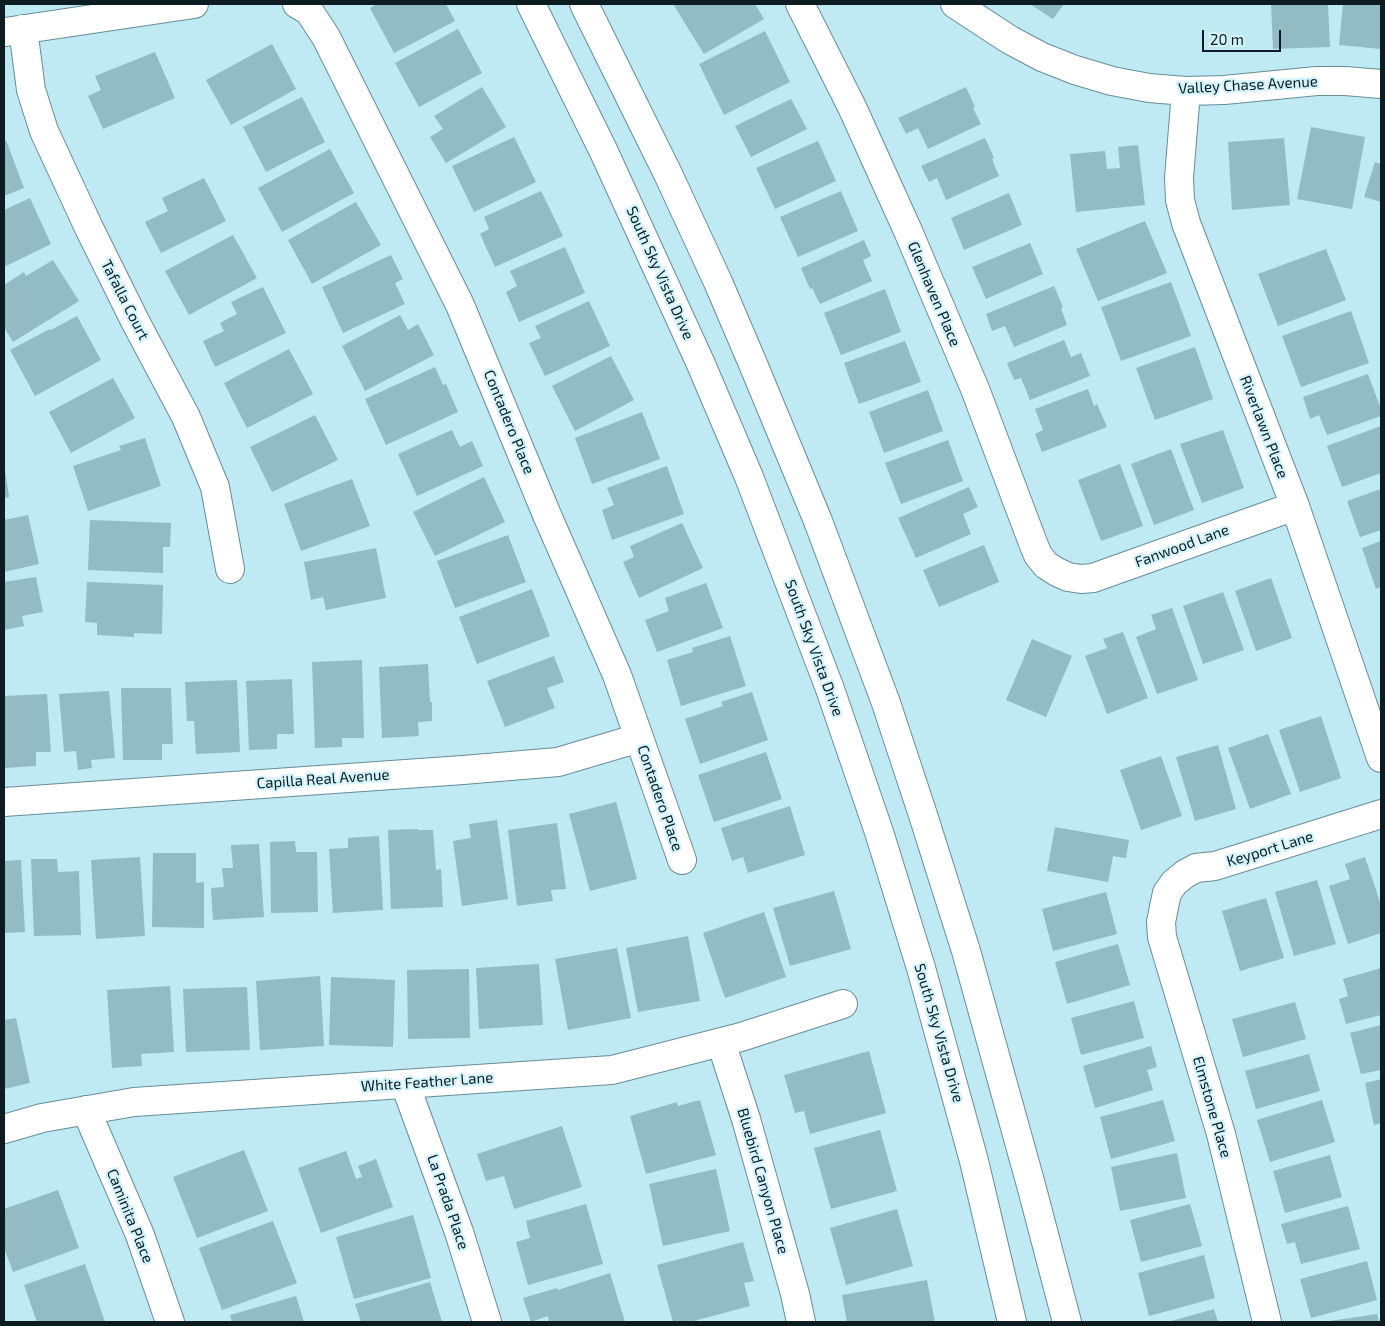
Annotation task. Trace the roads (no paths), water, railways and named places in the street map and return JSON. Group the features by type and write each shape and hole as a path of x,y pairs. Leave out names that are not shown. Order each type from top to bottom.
{"street":[{"path":"13,31 194,4"},
{"name":"Contadero Place","path":"297,4 309,11 326,37 460,305 543,506 617,674 682,860"},
{"name":"South Sky Vista Drive","path":"531,4 604,152 700,362 749,477 830,689 921,968 974,1161 1012,1322"},
{"path":"584,4 672,183 749,355 818,521 886,703 924,816 968,960 1026,1166 1067,1322"},
{"name":"Glenhaven Place","path":"800,4 852,107 908,231 975,389 1036,549 1046,565 1068,578"},
{"name":"Valley Chase Avenue","path":"955,4 1010,40 1042,57 1112,81 1148,88 1186,91 1224,90 1317,81 1381,84"},
{"name":"Tafalla Court","path":"13,31 44,131 135,321 186,417 214,487 230,569"},
{"name":"Riverlawn Place","path":"1186,91 1178,178 1180,200 1186,223 1295,506 1381,758"},
{"name":"Fanwood Lane","path":"1068,578 1093,578 1295,506"},
{"name":"Capilla Real Avenue","path":"4,802 558,762 639,738"},
{"name":"Keyport Lane","path":"1167,893 1174,883 1196,868 1215,866 1381,814"},
{"name":"Elmstone Place","path":"1167,893 1161,922 1162,937 1221,1134 1267,1322"},
{"name":"White Feather Lane","path":"4,1129 42,1118 134,1102 612,1070 721,1042 843,1004"},
{"name":"Bluebird Canyon Place","path":"721,1042 749,1128 801,1322"},
{"name":"La Prada Place","path":"406,1084 459,1232 486,1322"},
{"name":"Caminita Place","path":"86,1110 140,1235 170,1322"}]}
